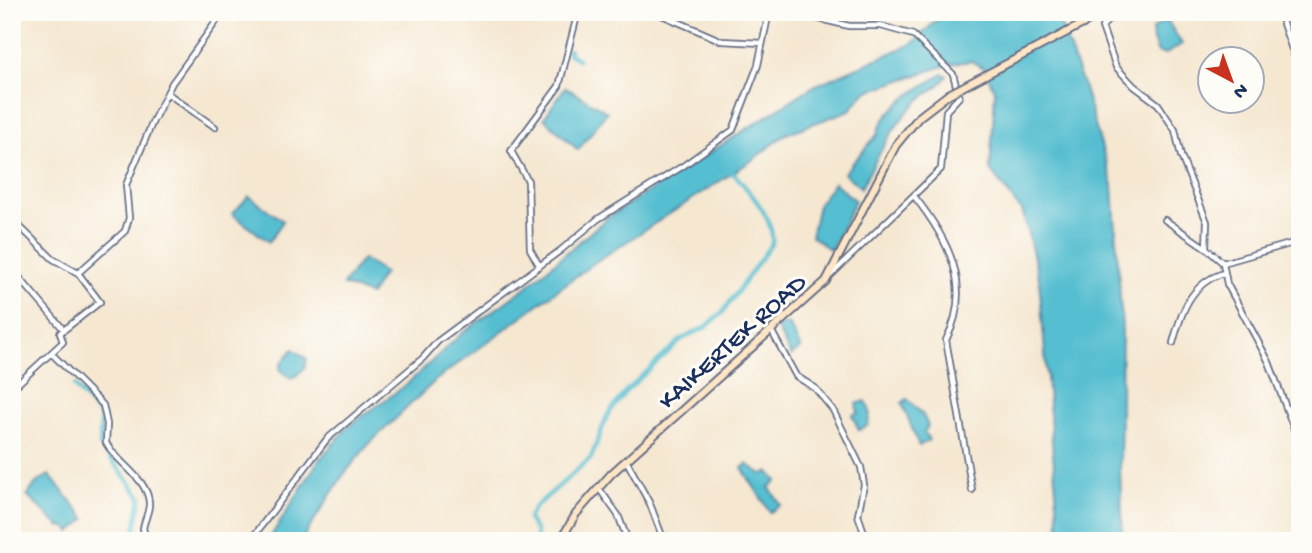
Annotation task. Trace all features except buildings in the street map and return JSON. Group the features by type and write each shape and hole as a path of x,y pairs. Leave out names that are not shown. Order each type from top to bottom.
{"main road":[{"name":"KAIKERTEK ROAD","path":"560,541 598,487 826,281 896,145 924,112 949,94 1107,12"}],"street":[{"path":"78,273 125,231 129,218 126,185 167,93 223,12"},
{"path":"539,265 530,249 528,181 511,151 559,86 569,35 578,12"},
{"path":"655,12 722,41 762,43"},
{"path":"250,541 264,527 307,464 341,425 423,358 438,341 598,219 683,166 733,130 741,116 769,12"},
{"path":"791,12 849,26 881,26 913,35 949,68 959,97 946,111 942,166 826,281"},
{"path":"1115,12 1102,27 1116,67 1133,86 1158,104 1175,130 1181,156 1207,222 1206,247"},
{"path":"1279,12 1295,58 1300,93"},
{"path":"167,93 215,127"},
{"path":"914,196 941,233 958,276 952,328 946,340 972,490"},
{"path":"12,219 53,259 78,273 100,302 59,334 63,342 12,389"},
{"path":"1165,220 1206,247 1223,263 1234,299 1269,362 1300,444"},
{"path":"1223,263 1300,241"},
{"path":"12,269 64,330"},
{"path":"1173,342 1181,312 1189,297 1224,273"},
{"path":"771,330 796,376 815,388 833,410 862,467 864,485 858,515 867,541"},
{"path":"51,354 103,405 107,424 106,443 142,484 148,496 149,504 143,529 148,541"},
{"path":"626,460 650,504 664,541"},
{"path":"598,487 618,514 628,541"}],"water":[{"path":"945,12 1059,12 1059,20 1083,85 1113,185 1122,329 1120,470 1123,541 1060,541 1039,279 1023,213 990,170 995,92 984,68 971,61 950,64 865,92 850,110 786,134 751,161 594,263 436,380 368,445 344,474 301,541 268,541 319,460 348,427 407,384 461,334 525,288 607,218 814,86 912,44"},
{"path":"1167,20 1182,44 1166,54 1158,53 1152,29"},
{"path":"943,74 947,76 944,80 918,101 901,120 861,188 844,173 877,135 895,107"},
{"path":"565,87 607,112 578,150 544,118"},
{"path":"834,182 855,201 831,250 811,236 818,205"},
{"path":"249,196 283,221 269,242 232,214"},
{"path":"362,259 384,273 370,295 343,285"},
{"path":"783,324 789,325 801,348 791,356 777,328"},
{"path":"293,349 307,359 304,369 292,379 280,370 281,364"},
{"path":"907,399 923,415 928,426 924,432 929,440 919,446 902,403"},
{"path":"866,401 870,412 868,425 859,430 852,415 858,413 856,404"},
{"path":"747,464 762,474 769,472 777,481 769,487 781,505 770,512 742,468"},
{"path":"49,475 86,519 71,532 64,526 60,527 27,496 36,483"}],"waterway":[{"path":"569,50 568,53 578,59"},
{"path":"536,541 536,531 528,519 534,508 591,458 607,416 626,391 682,339 706,327 723,312 772,243 772,233 764,213 730,169"},
{"path":"74,386 101,416 100,445 141,497 135,530 140,541"}]}
